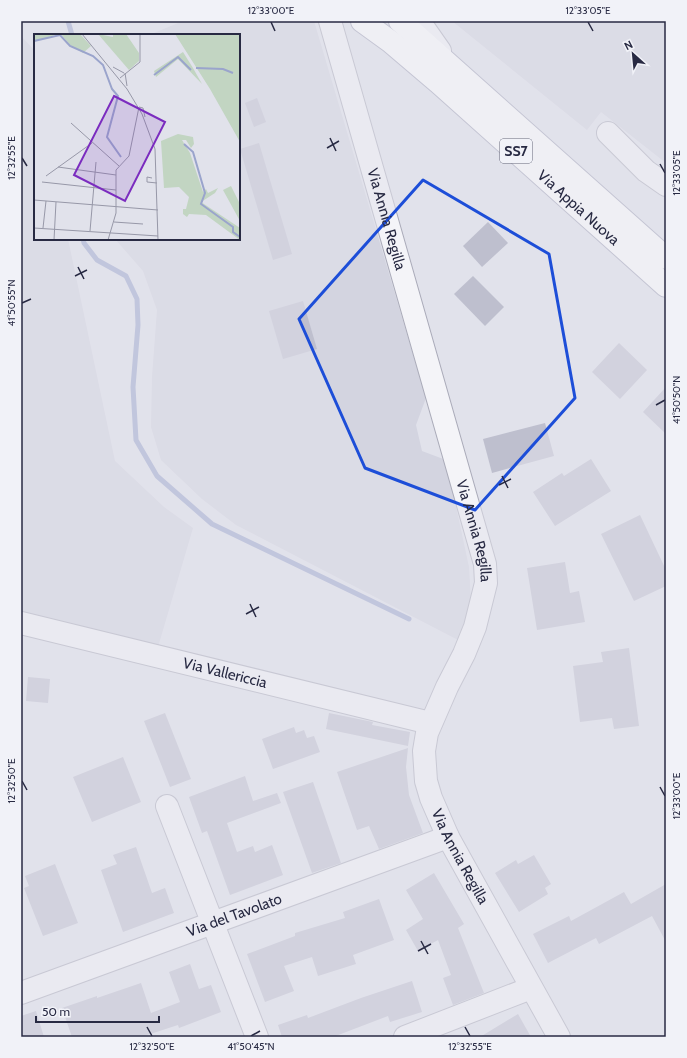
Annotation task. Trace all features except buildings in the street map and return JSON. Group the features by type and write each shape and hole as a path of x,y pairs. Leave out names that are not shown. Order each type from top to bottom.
{"main road":[{"name":"Via Appia Nuova","path":"362,21 391,42 438,82 666,286"},
{"name":"Via Appia Nuova","path":"400,21 446,60 666,258"}],"street":[{"name":"Via Annia Regilla","path":"330,21 485,564 486,583 475,627 458,668 430,723 425,743 426,781 431,798 448,837 559,1037"},
{"path":"419,21 446,60"},
{"path":"608,133 646,171 666,185"},
{"name":"Via Vallericcia","path":"21,623 430,723"},
{"path":"167,806 211,923 257,1037"},
{"name":"Via del Tavolato","path":"21,993 448,837"},
{"path":"405,1037 531,988"}],"highlighted area":[{"path":"423,180 549,254 575,398 475,510 365,468 299,319"}],"shaded area":[{"path":"183,21 314,21 426,398 416,425 422,451 446,460 469,567 471,601 460,641 236,525 202,499 161,460 151,427 152,377 157,310 143,271 116,240 240,240 240,34 151,34"},
{"path":"452,21 666,21 666,163 601,112 587,130"},
{"path":"21,36 34,50 34,240 68,240 115,461 164,507 193,528 158,647 21,615"}],"waterway":[{"path":"68,21 72,34"},
{"path":"83,240 97,260 126,276 137,299 138,325 133,387 136,440 157,476 212,524 409,619"}]}
